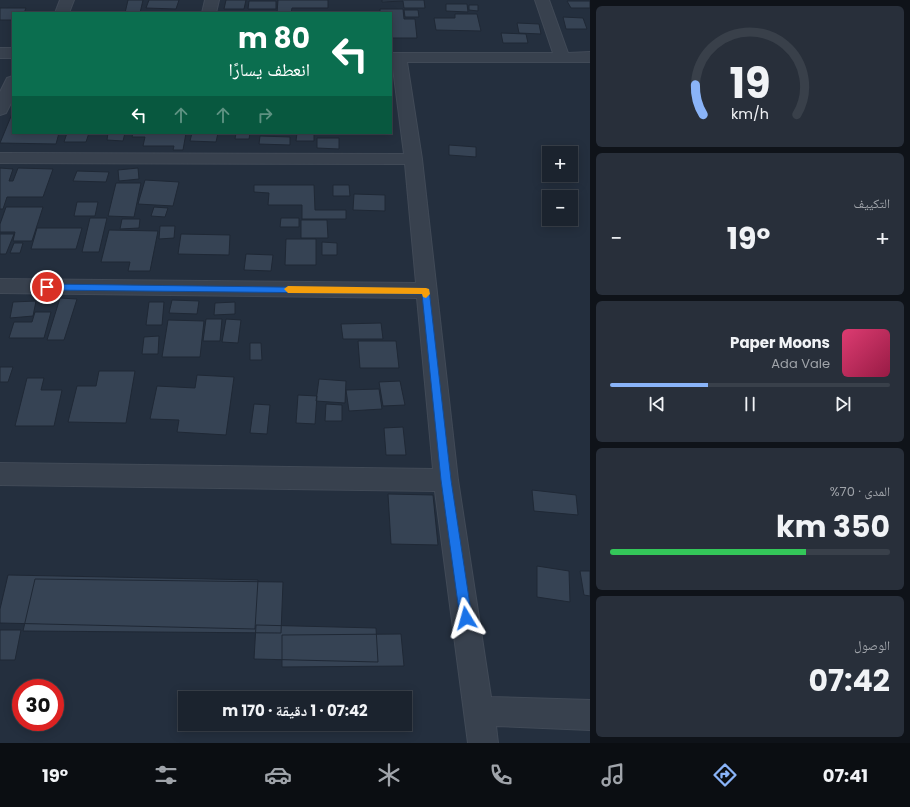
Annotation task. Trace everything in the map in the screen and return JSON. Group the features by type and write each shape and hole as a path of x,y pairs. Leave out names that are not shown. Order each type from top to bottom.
{"street":[{"path":"62,12 68,0"},
{"path":"209,12 212,0"},
{"path":"542,0 562,57"},
{"path":"0,53 12,53"},
{"path":"482,743 479,711 446,480 413,159 395,58 590,57"},
{"path":"0,110 12,83"},
{"path":"0,158 413,159"},
{"path":"0,286 426,291"},
{"path":"0,474 446,480"},
{"path":"479,711 590,715"}],"building":[{"path":"128,0 143,0 140,12 125,12"},
{"path":"149,0 179,0 176,9 146,8"},
{"path":"226,0 246,0 244,9 224,9"},
{"path":"278,0 328,0 328,8 292,8 291,12 277,12"},
{"path":"382,0 424,0 425,8 404,8 403,1 382,2"},
{"path":"249,1 276,1 276,9 248,9"},
{"path":"567,1 590,1 590,8 571,8"},
{"path":"446,4 467,4 468,12 446,11"},
{"path":"469,5 478,5 478,11 469,10"},
{"path":"0,8 26,8 24,12 12,12 12,20 0,20"},
{"path":"380,9 403,9 404,19 415,19 417,38 392,38 392,12 380,12"},
{"path":"404,10 418,10 419,17 405,17"},
{"path":"455,14 477,14 481,31 436,30 434,18 455,18"},
{"path":"563,17 583,18 587,29 566,29"},
{"path":"517,23 539,24 541,34 519,33"},
{"path":"501,33 526,34 528,43 503,43"},
{"path":"12,114 12,134 59,134 56,144 0,143"},
{"path":"67,134 89,134 86,142 64,142"},
{"path":"108,134 125,134 123,141 107,140"},
{"path":"133,134 186,134 183,150 173,150 174,146 143,146 145,137 132,137"},
{"path":"192,134 218,134 216,142 190,141"},
{"path":"236,134 250,134 249,139 235,139"},
{"path":"297,134 314,134 314,141 296,141"},
{"path":"260,136 290,137 290,145 259,144"},
{"path":"317,138 339,138 339,149 317,148"},
{"path":"449,145 476,147 476,157 449,155"},
{"path":"0,168 13,169 9,181 13,181 18,168 53,169 43,197 7,197 3,209 0,209"},
{"path":"138,168 139,179 119,181 118,170"},
{"path":"77,171 109,172 106,182 73,181"},
{"path":"145,180 179,182 173,206 138,204"},
{"path":"116,183 141,183 134,217 108,216"},
{"path":"254,185 314,185 315,210 346,210 346,219 302,219 302,205 268,205 269,193 254,192"},
{"path":"333,185 349,185 350,196 333,196"},
{"path":"354,194 385,195 385,211 353,210"},
{"path":"77,202 98,202 95,216 74,216"},
{"path":"6,207 43,207 32,241 13,241 15,232 0,232 0,224"},
{"path":"154,207 168,208 165,217 151,216"},
{"path":"90,218 107,218 99,252 82,252"},
{"path":"281,218 299,218 299,227 280,227"},
{"path":"122,219 140,219 139,228 120,229"},
{"path":"301,220 327,220 328,238 301,238"},
{"path":"160,226 175,226 174,238 159,239"},
{"path":"37,228 82,228 76,249 31,249"},
{"path":"109,230 158,231 150,271 128,271 130,262 101,262"},
{"path":"0,234 14,234 6,254 0,254"},
{"path":"181,234 230,235 229,255 178,254"},
{"path":"286,239 316,239 316,265 285,265"},
{"path":"322,242 337,243 337,255 322,255"},
{"path":"14,243 23,243 20,253 10,253"},
{"path":"246,254 273,255 271,271 244,270"},
{"path":"60,298 77,299 64,340 47,340"},
{"path":"172,300 199,301 197,314 169,313"},
{"path":"36,301 33,316 10,318 13,302"},
{"path":"149,302 164,302 162,325 146,325"},
{"path":"235,302 235,314 214,315 215,303"},
{"path":"35,312 51,312 44,338 9,338 14,322 32,322"},
{"path":"206,319 222,319 220,341 203,341"},
{"path":"226,319 241,320 238,343 222,342"},
{"path":"168,320 204,321 200,357 162,357"},
{"path":"381,323 383,339 343,339 341,324"},
{"path":"159,336 158,354 142,354 144,337"},
{"path":"358,341 396,341 399,368 360,368"},
{"path":"250,343 261,343 262,360 250,360"},
{"path":"0,367 13,367 8,382 0,382"},
{"path":"99,371 135,371 126,423 68,422 77,386 96,386"},
{"path":"197,375 234,377 226,435 177,432 179,420 150,419 157,386 195,388"},
{"path":"27,378 44,378 41,390 62,390 54,426 15,426"},
{"path":"319,379 346,381 345,403 316,401"},
{"path":"400,381 405,405 383,406 379,382"},
{"path":"379,389 382,409 349,411 346,390"},
{"path":"298,395 317,396 315,424 296,423"},
{"path":"254,404 270,405 267,434 250,433"},
{"path":"326,404 342,405 342,421 325,421"},
{"path":"403,427 406,455 386,455 384,428"},
{"path":"532,490 576,495 578,515 534,511"},
{"path":"388,494 433,495 438,545 391,544"},
{"path":"537,566 569,571 570,602 537,597"},
{"path":"580,571 590,571 590,596 584,595"},
{"path":"8,575 258,580 255,629 0,623 0,609"},
{"path":"35,579 283,582 281,633 23,631"},
{"path":"256,625 376,628 378,662 254,659"},
{"path":"0,630 21,630 15,660 0,660"},
{"path":"401,634 404,666 282,667 282,635"}],"slow traffic":[{"path":"288,289 426,291 426,294"}],"route":[{"path":"47,287 426,291 446,480 466,618"}]}
